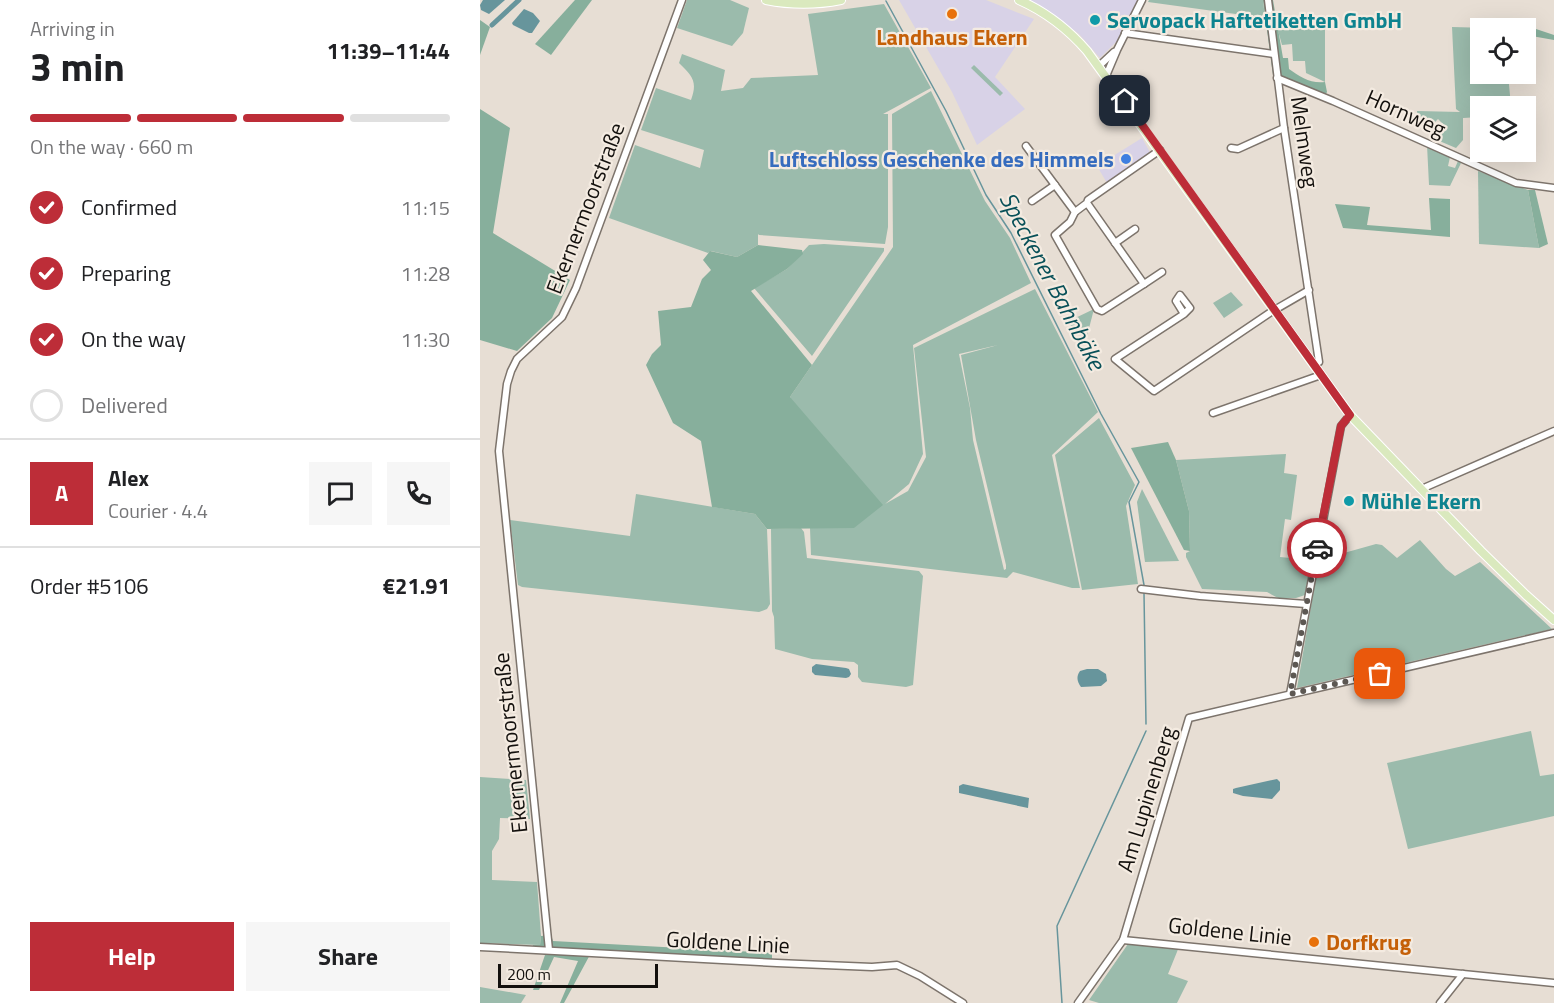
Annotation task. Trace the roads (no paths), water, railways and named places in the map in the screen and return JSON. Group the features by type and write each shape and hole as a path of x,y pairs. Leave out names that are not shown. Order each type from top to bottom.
{"main road":[{"path":"766,0 801,4 841,0"},
{"path":"1019,0 1040,10 1066,29 1099,66 1350,415 1526,596 1554,620"}],"street":[{"name":"Ekernermoorstraße","path":"549,950 499,451 507,384 517,359 562,317 576,288 682,0"},
{"path":"1106,76 1142,0"},
{"name":"Melmweg","path":"1268,0 1284,128 1319,362"},
{"path":"1125,33 1274,54"},
{"path":"1099,66 1117,50"},
{"name":"Hornweg","path":"1277,78 1334,101 1516,183 1554,188"},
{"path":"1231,148 1238,149 1284,128"},
{"path":"1026,146 1075,212"},
{"path":"1160,150 1088,200 1075,212 1070,222 1055,235 1097,309 1102,311 1162,272"},
{"path":"1032,201 1054,185"},
{"path":"1087,203 1144,284"},
{"path":"1115,243 1135,229"},
{"path":"1184,314 1116,359 1154,391 1274,310 1309,290"},
{"path":"1213,413 1321,375"},
{"path":"1290,694 1341,426 1350,415"},
{"path":"1423,491 1426,487 1554,431"},
{"path":"1141,589 1306,604"},
{"name":"Am Lupinenberg","path":"1123,940 1189,718 1554,633"},
{"name":"Goldene Linie","path":"1123,940 1554,983"},
{"path":"1078,1003 1123,940"},
{"name":"Goldene Linie","path":"480,947 777,963 872,967 897,965 920,976 963,1003"},
{"path":"1440,1003 1463,974"}],"water":[{"path":"483,0 505,0 489,14 481,10 480,5"},
{"path":"524,9 533,13 540,21 532,33 512,23"},
{"path":"816,664 846,668 851,674 846,678 815,675 812,667"},
{"path":"1098,669 1106,674 1107,681 1101,686 1081,687 1078,675 1080,671"},
{"path":"1277,779 1280,782 1280,790 1272,799 1233,793 1233,789 1236,788"},
{"path":"963,784 1029,798 1028,808 959,793 959,786"}],"waterway":[{"path":"492,25 519,0"},
{"name":"Speckener Bahnbäke","path":"886,1 946,111 986,195 1011,233 1101,414 1139,482 1129,502 1144,585"},
{"name":"Speckener Bahnbäke","path":"1144,593 1146,724"},
{"path":"522,647 531,738"},
{"name":"Speckener Bahnbäke","path":"1062,1003 1057,926 1146,731"}],"place":[{"name":"Landhaus Ekern","path":"952,14"},
{"name":"Servopack Haftetiketten GmbH","path":"1095,20"},
{"name":"Luftschloss Geschenke des Himmels","path":"1126,159"},
{"name":"Mühle Ekern","path":"1349,501"},
{"name":"Dorfkrug","path":"1314,942"}]}
